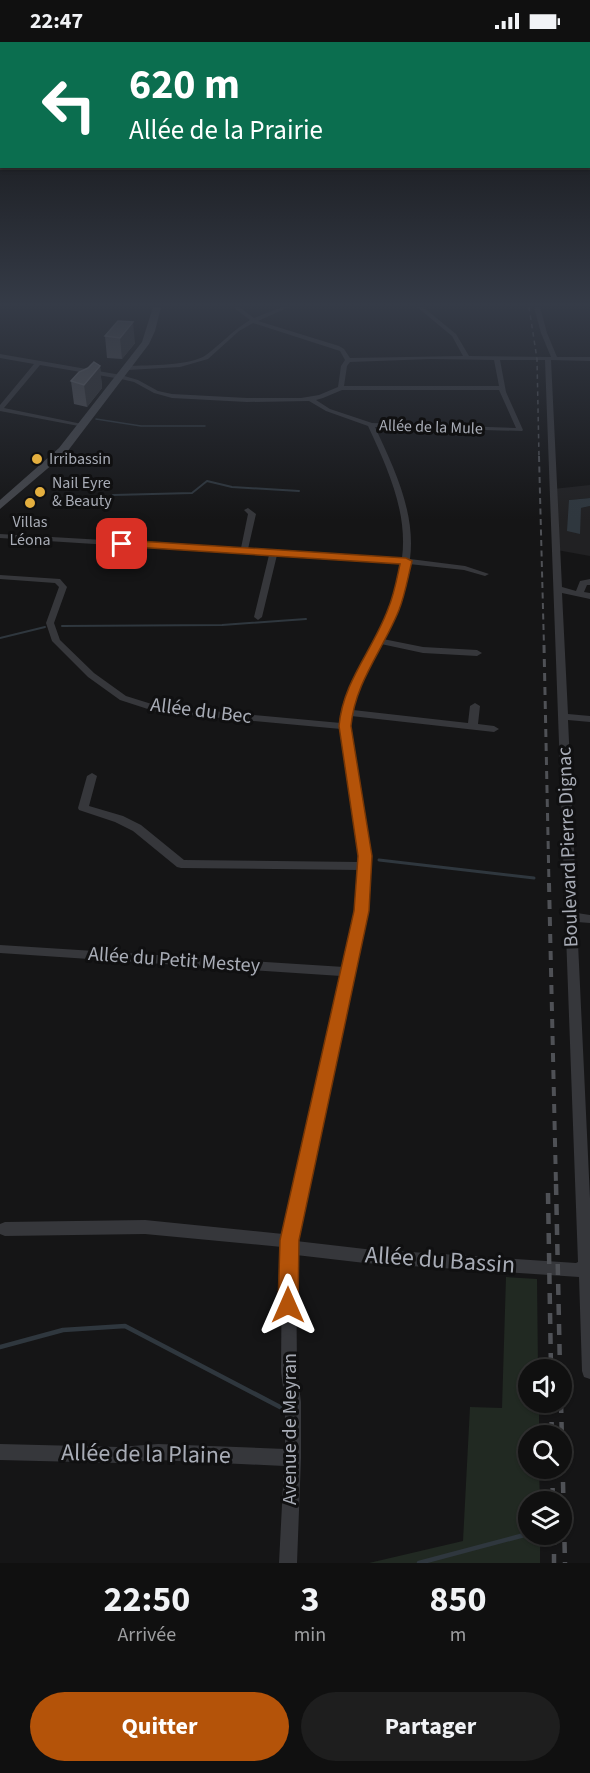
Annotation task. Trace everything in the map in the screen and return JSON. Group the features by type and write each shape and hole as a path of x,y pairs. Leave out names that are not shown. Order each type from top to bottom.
{"main road":[{"path":"0,506 16,489 63,450 120,378"}],"street":[{"path":"26,378 0,409 82,426"},
{"path":"123,378 172,396 247,400 312,400 341,388 502,388 500,378"},
{"path":"341,388 342,378"},
{"name":"Boulevard Pierre Dignac","path":"552,378 557,589 588,1267 590,1371"},
{"name":"Allée de la Mule","path":"312,400 328,410 371,425 520,430 502,388"},
{"name":"Avenue de Meyran","path":"288,1563 293,1458 288,1283 290,1244 362,911 365,866 345,726 346,712 355,683 394,610 406,561 407,535 400,492 371,425"},
{"path":"244,551 252,514 248,510"},
{"path":"0,536 406,561 465,568 484,574"},
{"path":"258,617 274,553"},
{"name":"Allée du Bec","path":"0,577 57,581 63,587 50,623 56,641 91,675 123,698 156,709 345,726"},
{"path":"580,592 583,583 590,582"},
{"path":"557,589 580,592 590,596"},
{"path":"378,641 423,650 477,653"},
{"path":"473,726 475,706"},
{"path":"346,712 494,729"},
{"path":"562,717 590,719"},
{"path":"92,776 83,808 119,819 137,828 181,864 365,866"},
{"path":"571,917 590,919"},
{"name":"Allée du Petit Mestey","path":"0,949 348,972"},
{"name":"Allée du Bassin","path":"5,1229 145,1227 290,1244 365,1256 576,1270 588,1267"},
{"name":"Allée de la Plaine","path":"0,1452 119,1455 158,1452 293,1458"}],"shaded area":[{"path":"590,485 590,498 569,500 581,508 590,506 590,556 557,550 553,489"},
{"path":"590,498 590,506 581,508 580,534 567,531 569,500"},
{"path":"506,1277 537,1279 538,1359 518,1359 518,1413 539,1413 539,1425 518,1425 518,1479 539,1479 540,1491 518,1491 518,1545 540,1545 540,1563 369,1563 463,1541 470,1407 502,1408"}],"building":[{"path":"74,378 90,378 84,385 71,381"}],"waterway":[{"path":"96,419 141,426 205,426"},
{"path":"113,495 192,493 207,481 232,487 299,491"},
{"path":"62,626 222,625 306,619"},
{"path":"0,638 45,627"},
{"path":"379,860 534,878"},
{"path":"0,1347 63,1330 125,1326 280,1407"},
{"path":"419,1563 518,1537"}],"railway":[{"path":"537,378 539,457"},
{"path":"539,456 544,647"},
{"path":"544,645 549,885"},
{"path":"549,883 556,1185"},
{"path":"556,1184 560,1359"},
{"path":"548,1193 551,1359"},
{"path":"551,1413 552,1425"},
{"path":"561,1413 565,1563"},
{"path":"552,1479 553,1491"},
{"path":"554,1545 554,1563"}],"place":[{"name":"Irribassin","path":"37,459"},
{"name":"Nail Eyre & Beauty","path":"40,492"},
{"name":"Villas Léona","path":"30,503"}],"route":[{"path":"122,544 406,561 394,610 355,683 346,712 345,726 365,856 362,911 289,1240 288,1305"}]}
